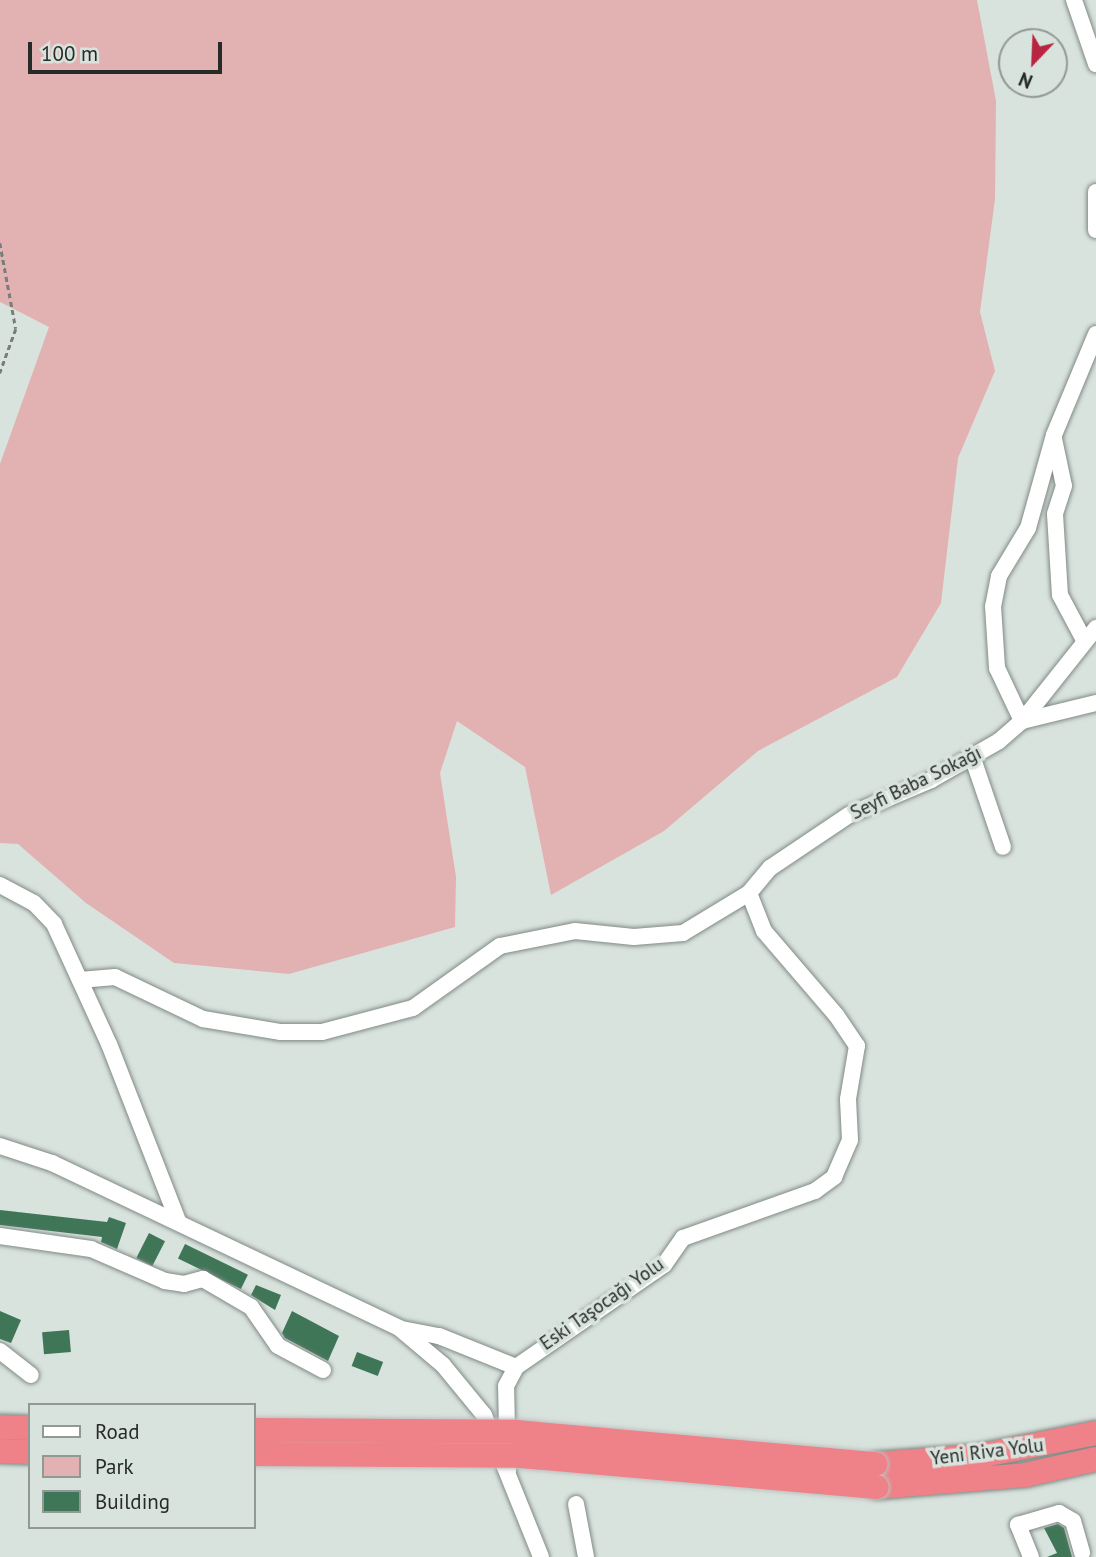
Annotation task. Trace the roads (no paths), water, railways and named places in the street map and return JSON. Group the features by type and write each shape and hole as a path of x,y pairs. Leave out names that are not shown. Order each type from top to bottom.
{"highway":[{"path":"0,1427 28,1428"},
{"path":"256,1430 516,1432 877,1475"},
{"name":"Yeni Riva Yolu","path":"877,1475 1096,1433"},
{"path":"0,1451 28,1452"},
{"path":"256,1454 521,1456 877,1475"},
{"name":"Yeni Riva Yolu","path":"877,1475 1025,1475 1096,1459"}],"street":[{"path":"1074,0 1096,60"},
{"path":"1096,192 1096,230"},
{"path":"1096,334 1054,435 1041,494 1028,528 999,576 993,606 997,668 1022,721 1096,703"},
{"path":"1054,435 1064,486 1055,514 1060,595 1090,634"},
{"name":"Seyfi Baba Sokağı","path":"80,980 115,977 203,1019 281,1032 322,1032 413,1008 500,946 575,931 634,937 683,933 749,893 770,867 849,815 972,757 1022,721 1090,634"},
{"path":"972,757 1003,847"},
{"path":"0,885 21,894 45,913 80,980 178,1222"},
{"name":"Eski Taşocağı Yolu","path":"516,1367 664,1265 683,1238 814,1191 834,1177 850,1140 848,1099 857,1045 836,1015 764,931 749,893"},
{"path":"0,1146 52,1163 399,1328 439,1336 516,1367 506,1385 508,1472"},
{"path":"0,1236 91,1249 165,1281 184,1284 203,1279 251,1307 278,1346 323,1370"},
{"path":"399,1328 443,1365 484,1415 541,1557"},
{"path":"0,1351 31,1375"},
{"path":"576,1504 586,1557"},
{"path":"1031,1557 1018,1525 1065,1515 1073,1521 1082,1553"}]}
